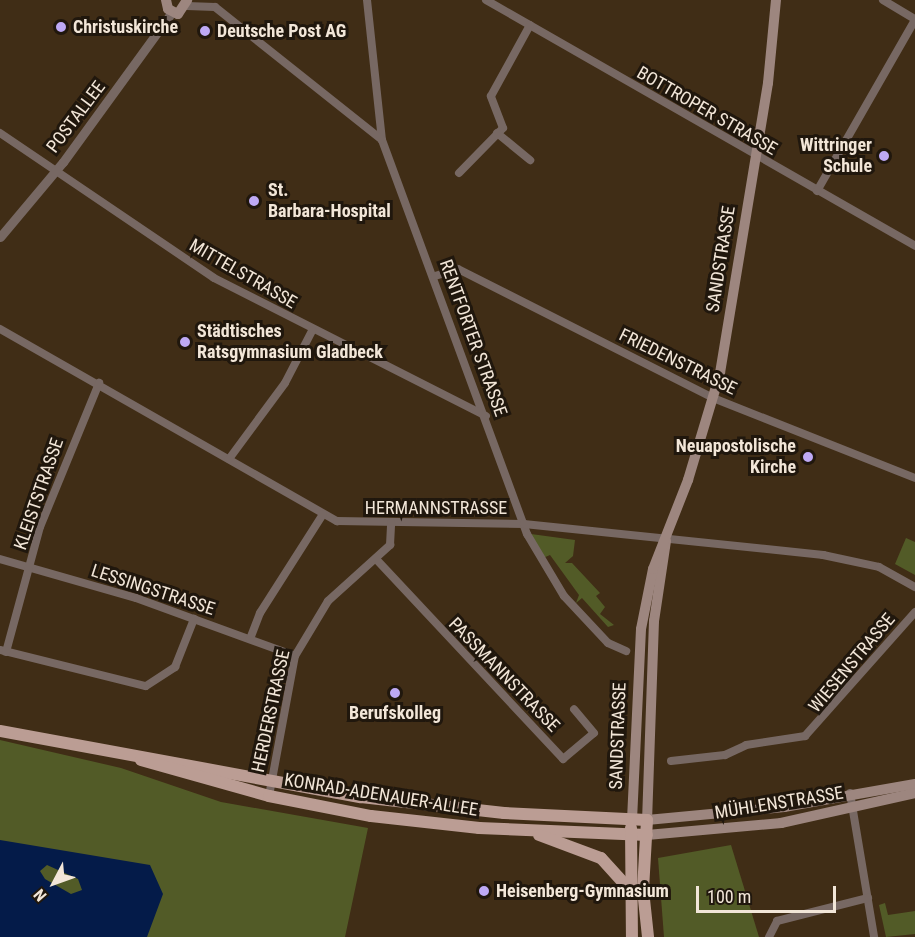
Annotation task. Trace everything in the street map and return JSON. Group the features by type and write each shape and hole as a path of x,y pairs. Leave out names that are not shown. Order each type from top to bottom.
{"main road":[{"path":"166,0 172,12 187,3"},
{"name":"SANDSTRASSE","path":"632,937 630,835 640,629 653,569 666,540 713,398 755,155 776,0"},
{"name":"SANDSTRASSE","path":"648,937 647,820 654,621 666,540"},
{"name":"KONRAD-ADENAUER-ALLEE","path":"0,731 361,797 493,812 647,820"},
{"name":"KONRAD-ADENAUER-ALLEE","path":"117,751 177,774 269,796 370,816 531,832 647,835"},
{"name":"MÜHLENSTRASSE","path":"647,820 784,807 850,793 915,784"},
{"name":"MÜHLENSTRASSE","path":"647,835 731,829 853,808 915,793"},
{"path":"531,832 601,858 630,890"}],"street":[{"name":"RENTFORTER STRASSE","path":"367,0 382,140 435,276 525,524 564,596 608,643 626,651"},
{"name":"BOTTROPER STRASSE","path":"486,0 915,246"},
{"path":"817,191 915,20 883,0"},
{"path":"187,3 214,7 382,140"},
{"name":"POSTALLEE","path":"0,237 56,171 172,12"},
{"path":"459,174 502,128 491,96 530,25"},
{"name":"MITTELSTRASSE","path":"0,133 214,278 312,331 486,416"},
{"path":"497,133 530,160"},
{"name":"FRIEDENSTRASSE","path":"435,276 458,269 713,398 915,478"},
{"name":"HERMANNSTRASSE","path":"0,329 99,383 323,514 350,523 525,524 852,559 915,587"},
{"path":"228,459 285,383 312,331"},
{"name":"KLEISTSTRASSE","path":"3,651 59,472 99,383"},
{"path":"250,639 260,613 323,514"},
{"name":"HERDERSTRASSE","path":"269,796 295,656 328,601 390,545 391,523"},
{"name":"LESSINGSTRASSE","path":"0,559 194,619 295,656"},
{"name":"PASSMANNSTRASSE","path":"376,559 562,759 594,733 574,710"},
{"name":"WIESENSTRASSE","path":"671,761 725,755 746,745 805,736 915,612"},
{"path":"3,651 146,686 176,667 194,619"},
{"path":"850,793 874,937"},
{"path":"769,937 777,921 868,898"}],"green space":[{"path":"531,534 575,540 573,556 565,563 572,563 600,593 596,596 605,607 600,614 614,625 608,627 582,598 576,603 579,595 550,555 543,558"},
{"path":"906,538 915,542 915,575 895,564"},
{"path":"0,740 121,768 221,802 368,828 345,937 0,937"},
{"path":"731,845 759,937 664,937 658,858"},
{"path":"885,903 888,915 915,911 915,934 886,937 879,905"}],"water":[{"path":"0,840 150,865 163,894 147,937 0,937","holes":["47,865 78,879 82,890 71,894 45,879 40,871"]}],"place":[{"name":"Christuskirche","path":"61,27"},
{"name":"Deutsche Post AG","path":"205,31"},
{"name":"Wittringer Schule","path":"884,156"},
{"name":"St. Barbara-Hospital","path":"254,201"},
{"name":"Städtisches Ratsgymnasium Gladbeck","path":"185,342"},
{"name":"Neuapostolische Kirche","path":"808,457"},
{"name":"Berufskolleg","path":"395,693"},
{"name":"Heisenberg-Gymnasium","path":"484,891"}]}
